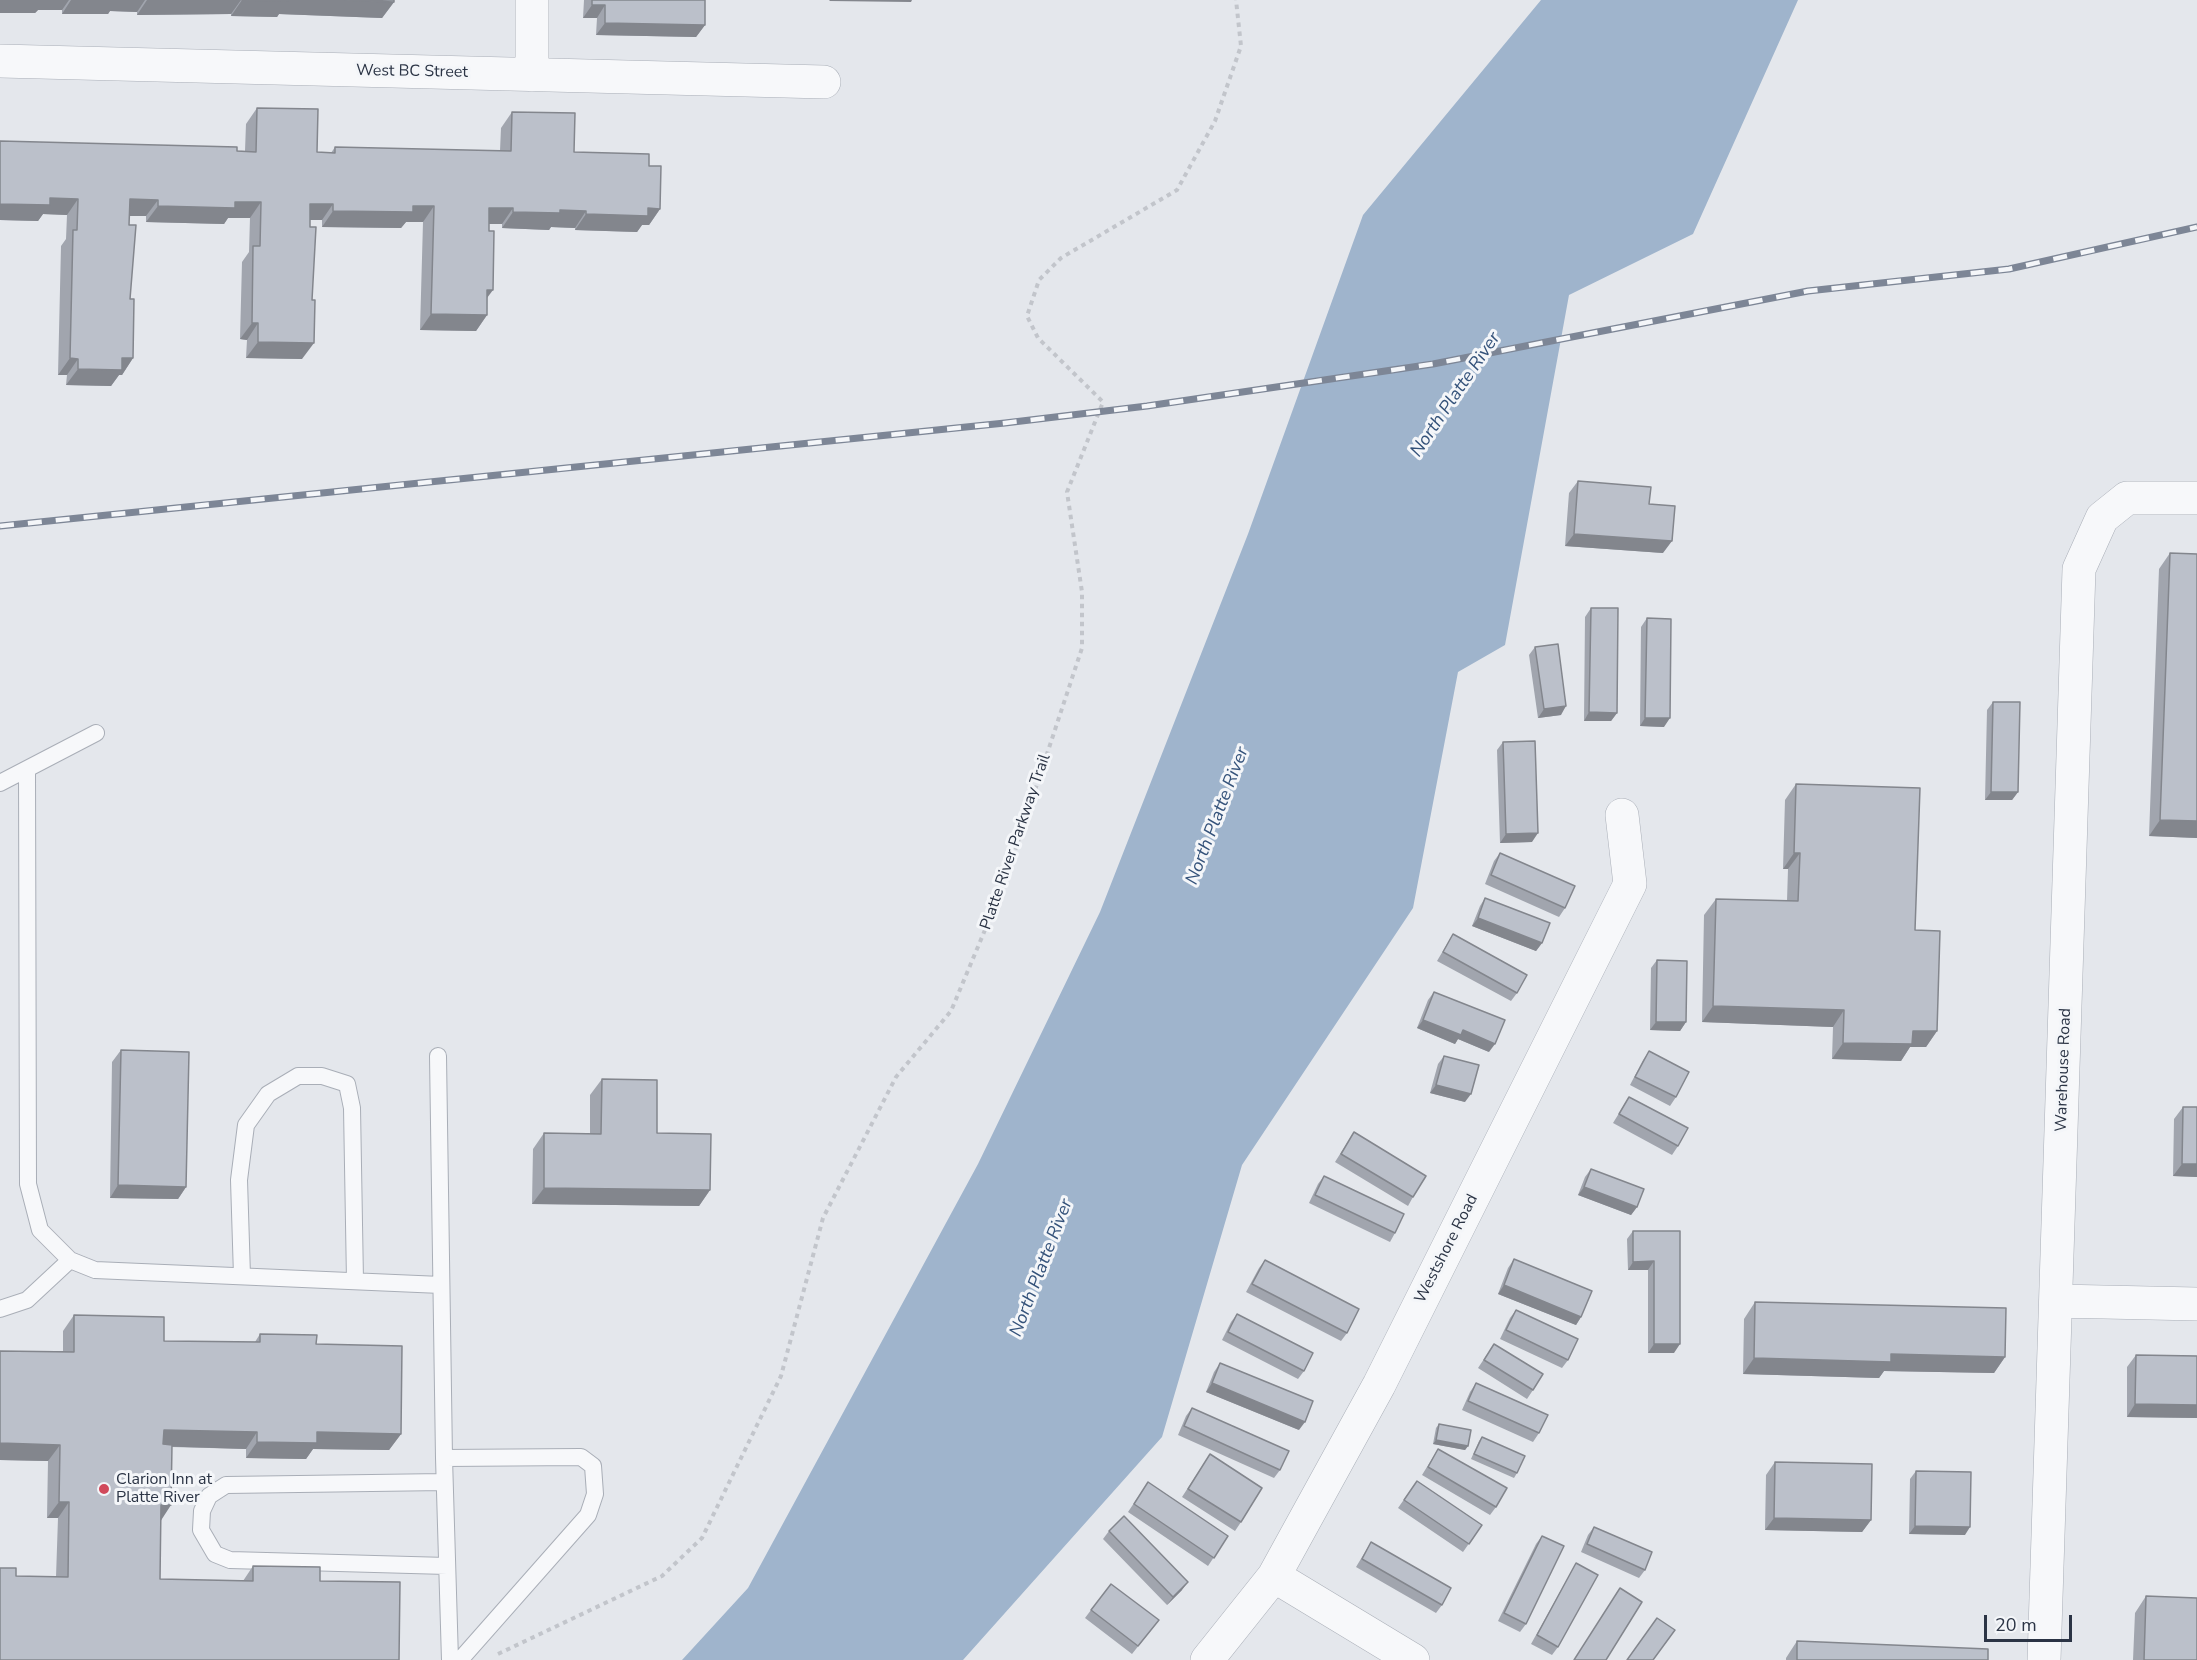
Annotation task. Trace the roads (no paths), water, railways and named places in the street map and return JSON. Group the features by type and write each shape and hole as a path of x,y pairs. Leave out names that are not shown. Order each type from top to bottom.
{"street":[{"path":"532,0 532,75"},
{"name":"West BC Street","path":"0,61 824,82"},
{"name":"Warehouse Road","path":"2043,1660 2057,1301 2079,569 2102,518 2127,498 2197,498"},
{"name":"Westshore Road","path":"1207,1660 1274,1576 1379,1385 1630,884 1622,815"},
{"path":"2057,1301 2197,1304"},
{"path":"1274,1576 1413,1660"}],"lane":[{"path":"0,783 96,733"},
{"path":"27,769 28,1184 40,1230 70,1260 95,1270 441,1284"},
{"path":"438,1056 444,1482 450,1660"},
{"path":"242,1276 238,1180 246,1125 268,1094 298,1076 322,1076 347,1084 352,1108 355,1281"},
{"path":"0,1309 27,1300 70,1260"},
{"path":"444,1458 581,1457 592,1466 595,1494 588,1515 460,1660"},
{"path":"444,1482 226,1485 209,1496 202,1510 201,1530 215,1554 230,1560 447,1566"}],"water":[{"name":"North Platte River","path":"1541,0 1798,0 1693,234 1569,295 1505,645 1458,672 1413,908 1242,1165 1162,1437 963,1660 682,1660 748,1588 978,1164 1100,912 1248,534 1363,215"}],"railway":[{"path":"0,526 1005,423 1147,406 1433,364 1808,291 2009,269 2197,227"}],"place":[{"name":"Clarion Inn at Platte River","path":"104,1489"}]}
